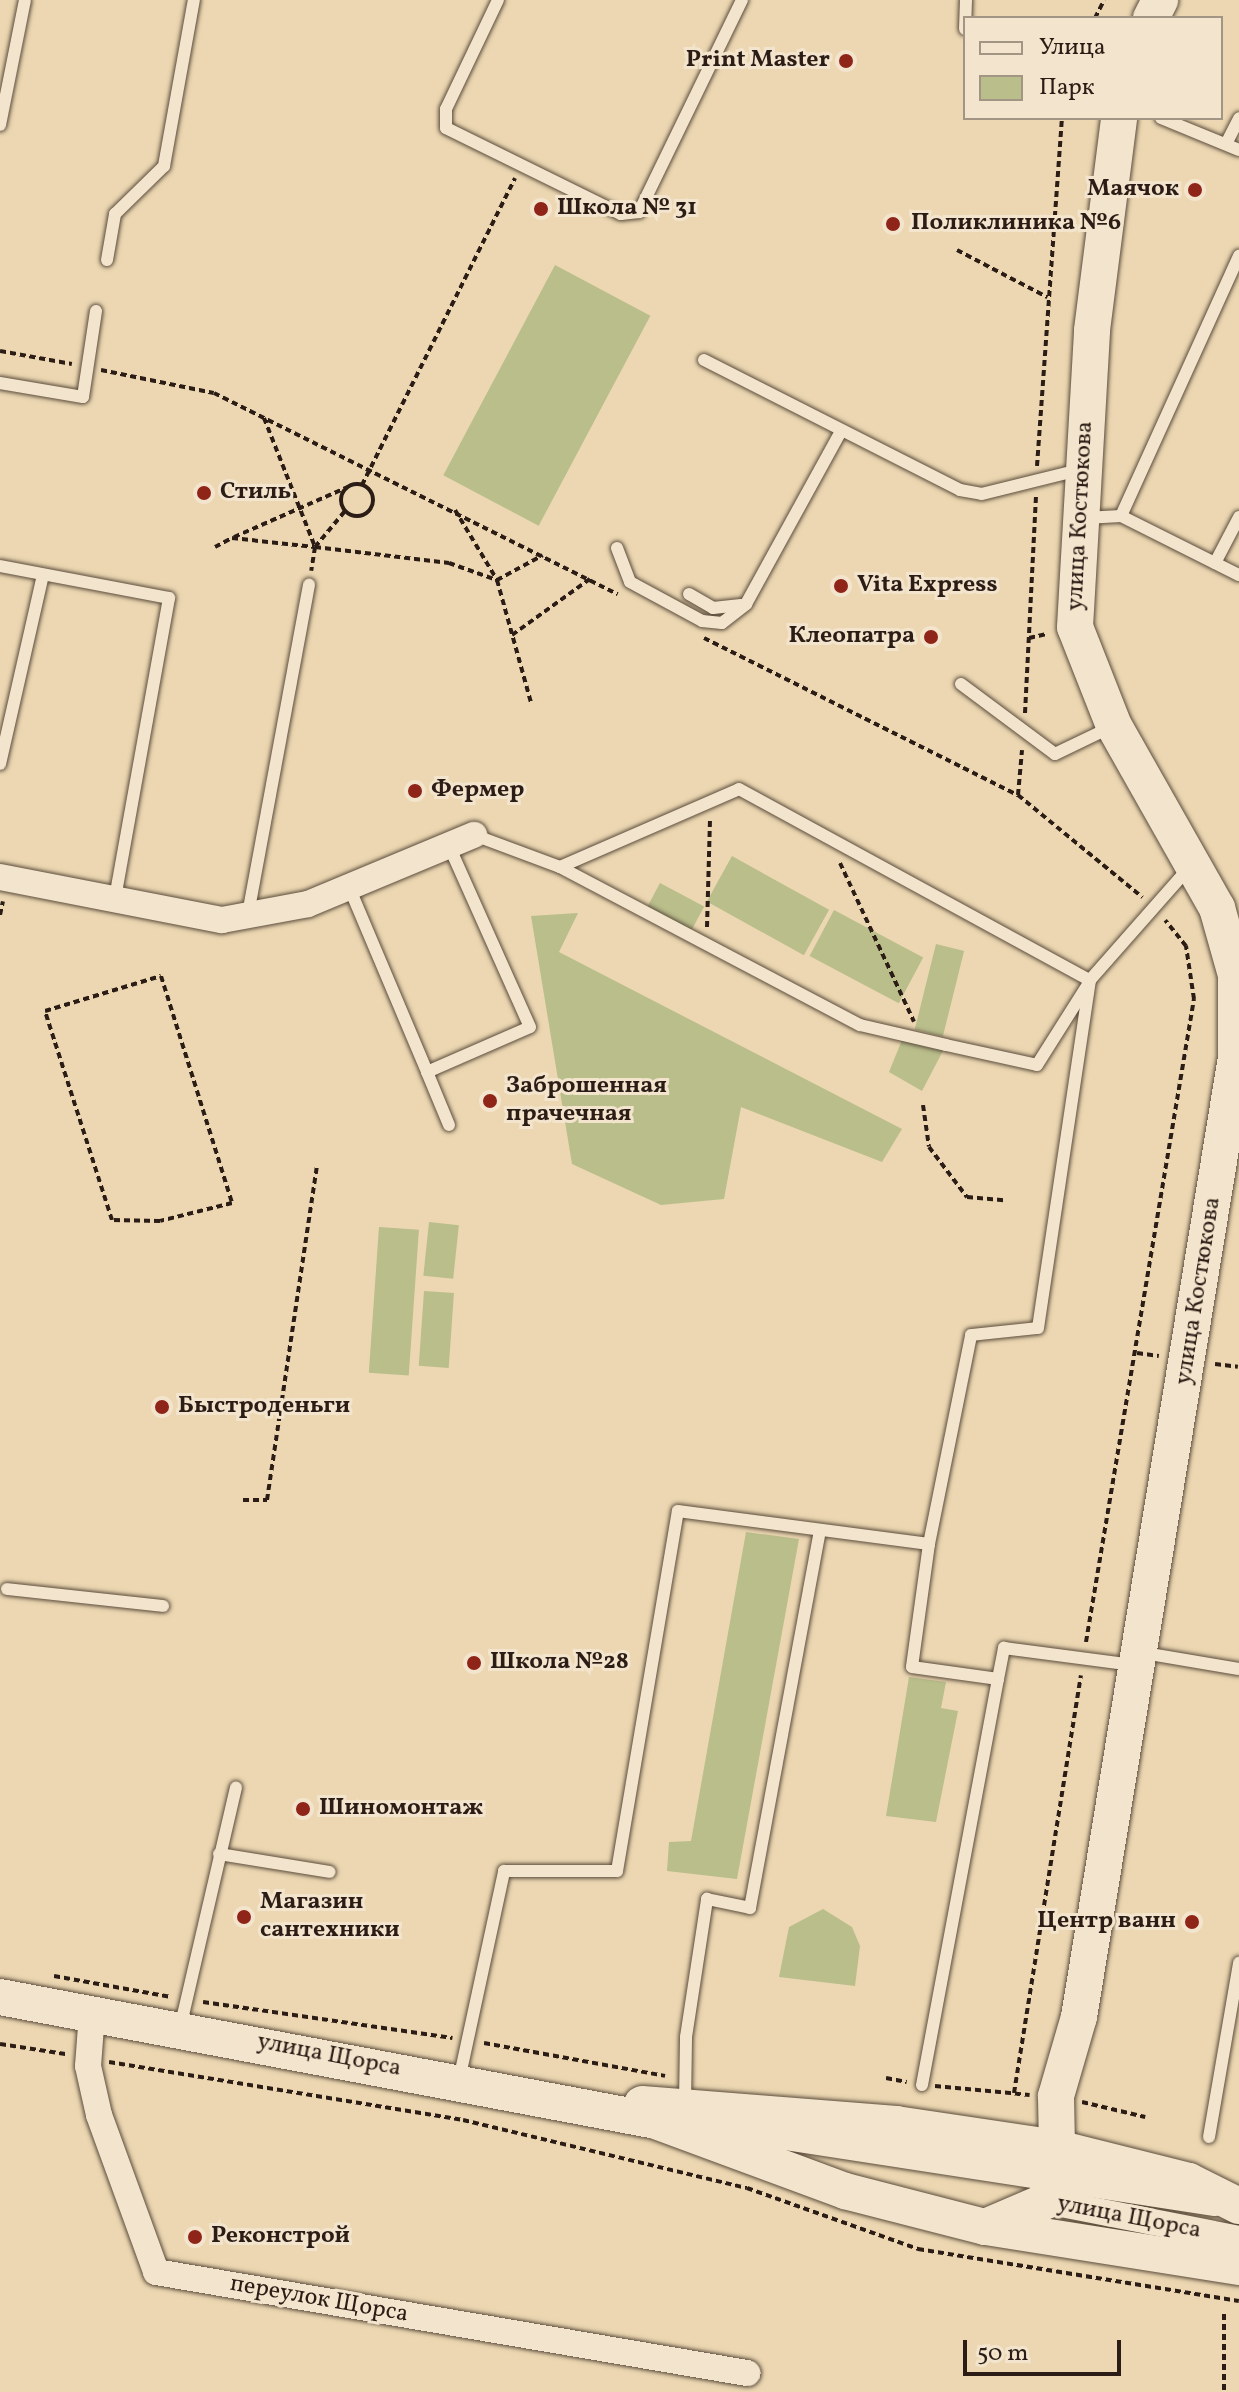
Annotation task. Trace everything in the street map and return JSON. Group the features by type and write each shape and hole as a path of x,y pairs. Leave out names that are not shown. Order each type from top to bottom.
{"main road":[{"name":"улица Костюкова","path":"1051,2175 1056,2096 1079,2017 1141,1660 1222,1183 1236,1057 1236,975 1217,908 1114,726 1075,627 1082,470 1119,120"},
{"name":"улица Щорса","path":"5,1999 92,2013 183,2014 559,2101 676,2102 896,2124 1051,2175 1189,2181 1238,2217"},
{"path":"676,2102 845,2191 985,2227 1239,2267"},
{"name":"улица Щорса","path":"985,2227 1051,2175"}],"street":[{"path":"0,879 115,897 222,920 247,918 349,887 474,835"},
{"name":"переулок Щорса","path":"92,2013 89,2058 99,2115 156,2272 747,2373"},
{"name":"улица Щорса","path":"1051,2175 1238,2217"}],"lane":[{"path":"0,125 25,0"},
{"path":"107,260 115,214 164,166 194,0"},
{"path":"498,0 446,109 446,128 621,214 639,212 742,0"},
{"path":"1226,144 1239,118"},
{"path":"1166,120 1239,150"},
{"path":"1121,516 1239,256"},
{"path":"0,383 83,397 96,311"},
{"path":"704,360 960,490 982,494 1082,470"},
{"path":"617,548 630,582 702,621 722,623 746,604 841,431"},
{"path":"1080,519 1121,516 1239,575"},
{"path":"1215,563 1239,517"},
{"path":"0,566 169,598 115,897"},
{"path":"0,764 43,575"},
{"path":"247,918 309,585"},
{"path":"689,594 713,608 746,604"},
{"path":"961,684 1055,754 1114,726"},
{"path":"560,867 739,789 1090,980"},
{"path":"474,835 560,867 860,1025 1037,1065 1090,980 1157,910 1193,864"},
{"path":"427,1072 530,1027 449,846"},
{"path":"349,887 449,1125"},
{"path":"998,1679 912,1667 929,1544 971,1335 1038,1328 1090,980"},
{"path":"458,2080 504,1871 617,1871 678,1511 929,1544"},
{"path":"676,2102 707,1899 750,1908 820,1531"},
{"path":"7,1589 163,1606"},
{"path":"922,2085 1004,1648 1083,1659 1141,1660 1239,1669"},
{"path":"183,2014 236,1787"},
{"path":"219,1854 330,1872"},
{"path":"1209,2137 1239,1963"}],"path":[{"path":"1026,662 1047,297 1062,120"},
{"path":"345,511 360,516 372,506 362,485 370,465 521,165"},
{"path":"957,250 1047,297"},
{"path":"0,351 214,393 370,465 631,600"},
{"path":"263,415 315,547 309,585"},
{"path":"215,547 348,487 362,485"},
{"path":"315,547 345,511 348,487"},
{"path":"455,510 497,580 531,703"},
{"path":"232,538 449,563 497,580 543,555"},
{"path":"512,635 590,579"},
{"path":"699,635 1018,795 1157,910 1186,946 1194,999 1014,2093"},
{"path":"709,945 704,893 711,801"},
{"path":"828,837 922,1039"},
{"path":"161,976 232,1203 214,1208 160,1221 112,1220 45,1011 161,976"},
{"path":"923,1105 929,1147 967,1197 1004,1200"},
{"path":"243,1500 267,1500 317,1167"},
{"path":"1199,1363 1238,1367"},
{"path":"46,1975 183,2014 468,2040 676,2102"},
{"path":"0,2044 463,2120 747,2188 918,2249 1239,2301"},
{"path":"1224,2314 1224,2392"}],"green space":[{"path":"555,265 650,316 539,526 443,475"},
{"path":"732,856 829,910 804,955 707,901"},
{"path":"660,883 704,906 691,930 647,907"},
{"path":"834,910 923,957 899,1003 810,956"},
{"path":"578,913 559,952 902,1129 882,1162 741,1107 724,1199 661,1205 572,1164 531,916"},
{"path":"936,944 964,951 943,1036 915,1029"},
{"path":"904,1035 946,1045 922,1091 889,1072"},
{"path":"429,1222 459,1225 453,1279 423,1276"},
{"path":"379,1227 419,1230 409,1375 369,1373"},
{"path":"424,1291 454,1293 449,1368 419,1366"},
{"path":"746,1532 799,1539 737,1879 667,1871 669,1842 691,1841"},
{"path":"909,1677 946,1682 941,1708 958,1711 936,1822 886,1816"},
{"path":"823,1909 852,1927 860,1946 855,1986 779,1977 789,1927"}],"place":[{"name":"Print Master","path":"846,61"},
{"name":"Маячок","path":"1195,190"},
{"name":"Школа № 31","path":"541,209"},
{"name":"Поликлиника №6","path":"893,224"},
{"name":"Стиль","path":"204,493"},
{"name":"Vita Express","path":"841,586"},
{"name":"Клеопатра","path":"931,637"},
{"name":"Фермер","path":"415,791"},
{"name":"Заброшенная прачечная","path":"490,1101"},
{"name":"Быстроденьги","path":"162,1407"},
{"name":"Школа №28","path":"474,1663"},
{"name":"Шиномонтаж","path":"303,1809"},
{"name":"Магазин сантехники","path":"244,1917"},
{"name":"Центр ванн","path":"1192,1922"},
{"name":"Реконстрой","path":"195,2237"}]}
